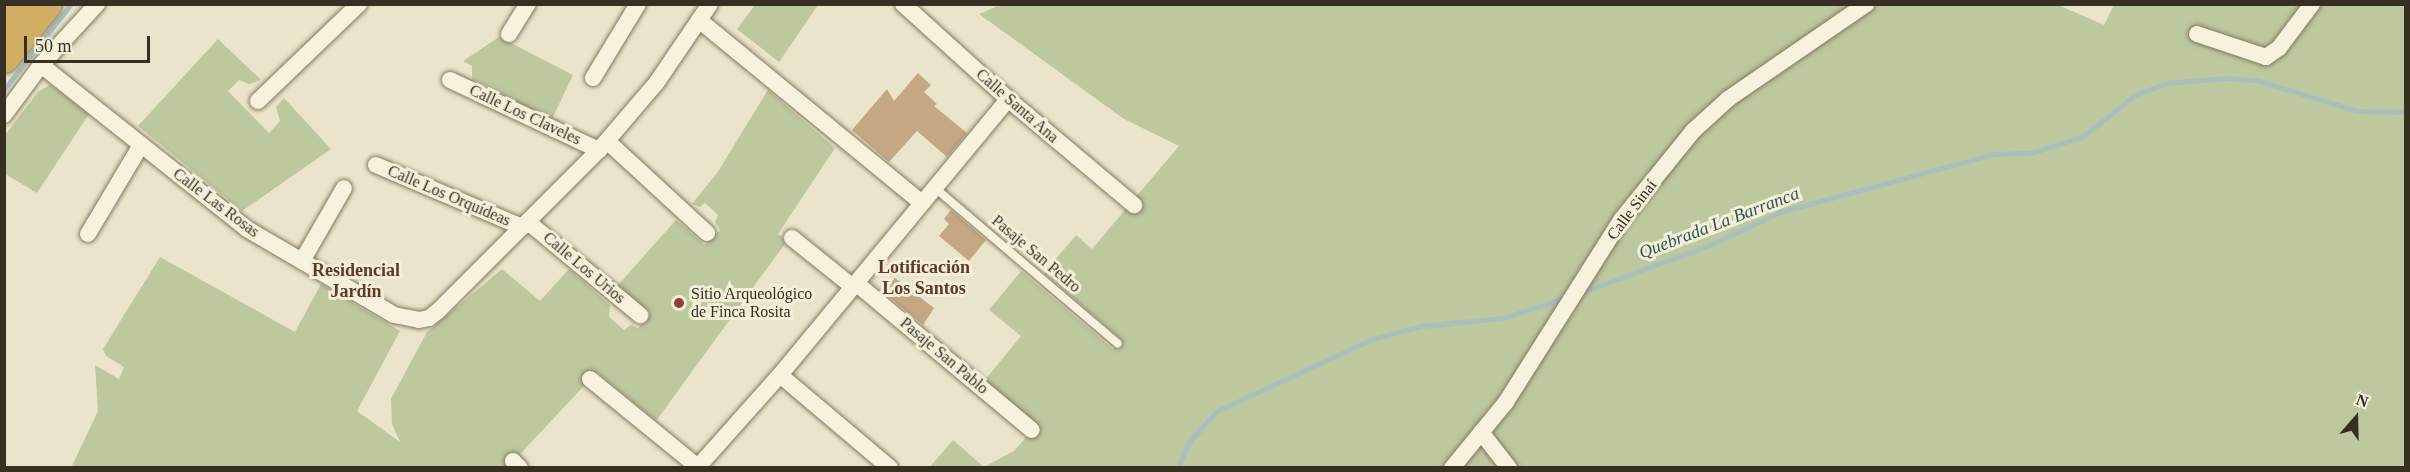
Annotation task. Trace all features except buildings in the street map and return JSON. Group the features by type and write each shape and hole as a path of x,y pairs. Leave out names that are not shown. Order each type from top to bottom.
{"highway":[{"path":"4,16 14,4"},
{"path":"4,58 47,4"}],"street":[{"path":"4,115 41,65 98,4"},
{"path":"258,101 360,4"},
{"path":"509,34 528,4"},
{"path":"593,78 638,4"},
{"path":"525,224 603,146 657,82 710,4"},
{"name":"Calle Santa Ana","path":"903,4 1008,99 1134,205"},
{"name":"Calle Sinaí","path":"1452,468 1506,402 1621,220 1693,131 1728,99 1866,4"},
{"path":"2197,34 2266,57 2279,48 2312,4"},
{"path":"699,20 922,203"},
{"name":"Calle Las Rosas","path":"41,65 232,219 394,315 419,320 429,318 525,224"},
{"name":"Calle Los Claveles","path":"450,80 603,146 707,233"},
{"path":"590,379 698,467 780,375 1008,99"},
{"path":"88,234 141,145"},
{"name":"Calle Los Orquídeas","path":"376,165 525,224"},
{"path":"302,261 344,188"},
{"name":"Calle Los Urios","path":"525,224 640,315"},
{"name":"Pasaje San Pablo","path":"792,238 855,285 1032,430"},
{"path":"780,375 890,468"},
{"path":"1481,432 1509,468"}],"lane":[{"name":"Pasaje San Pedro","path":"935,188 1118,344"}],"green space":[{"path":"2056,4 2104,25 2114,5 2405,5 2405,467 929,468 953,440 984,467 1014,451 1037,425 984,381 1021,336 989,310 1021,271 1113,349 1122,340 1044,273 1076,235 1092,249 1179,146 1124,119 979,14 1000,5"},
{"path":"755,5 818,5 779,62 737,29"},
{"path":"499,37 573,75 552,119 472,79 472,66 463,61"},
{"path":"218,39 261,80 249,84 239,80 228,91 269,133 280,121 276,107 284,98 331,149 242,211 138,126"},
{"path":"50,85 89,114 37,193 5,174 5,135 38,92"},
{"path":"768,90 835,148 778,234 787,241 656,421 597,372 508,467 71,468 98,411 95,365 119,379 124,367 106,356 103,349 160,257 295,332 321,284 400,331 357,411 400,442 392,424 391,399 427,332 502,269 540,301 569,269 610,305 609,317 624,330 631,325 638,328 650,313 618,285 676,220 705,245 720,230 715,222 718,215 705,203 700,207 692,204 717,173"}],"waterway":[{"path":"4,89 71,4"},
{"name":"Quebrada La Barranca","path":"1580,293 1710,245 1780,212 1993,154 2031,153 2082,137 2135,95 2167,83 2227,78 2259,81 2358,111 2406,112"},
{"name":"Quebrada La Barranca","path":"1178,468 1188,443 1217,411 1372,339 1422,326 1503,318 1568,297"}],"place":[{"name":"Sitio Arqueológico de Finca Rosita","path":"679,303"}],"district":[{"name":"Lotificación Los Santos","path":"924,278"},
{"name":"Residencial Jardín","path":"356,281"}]}
